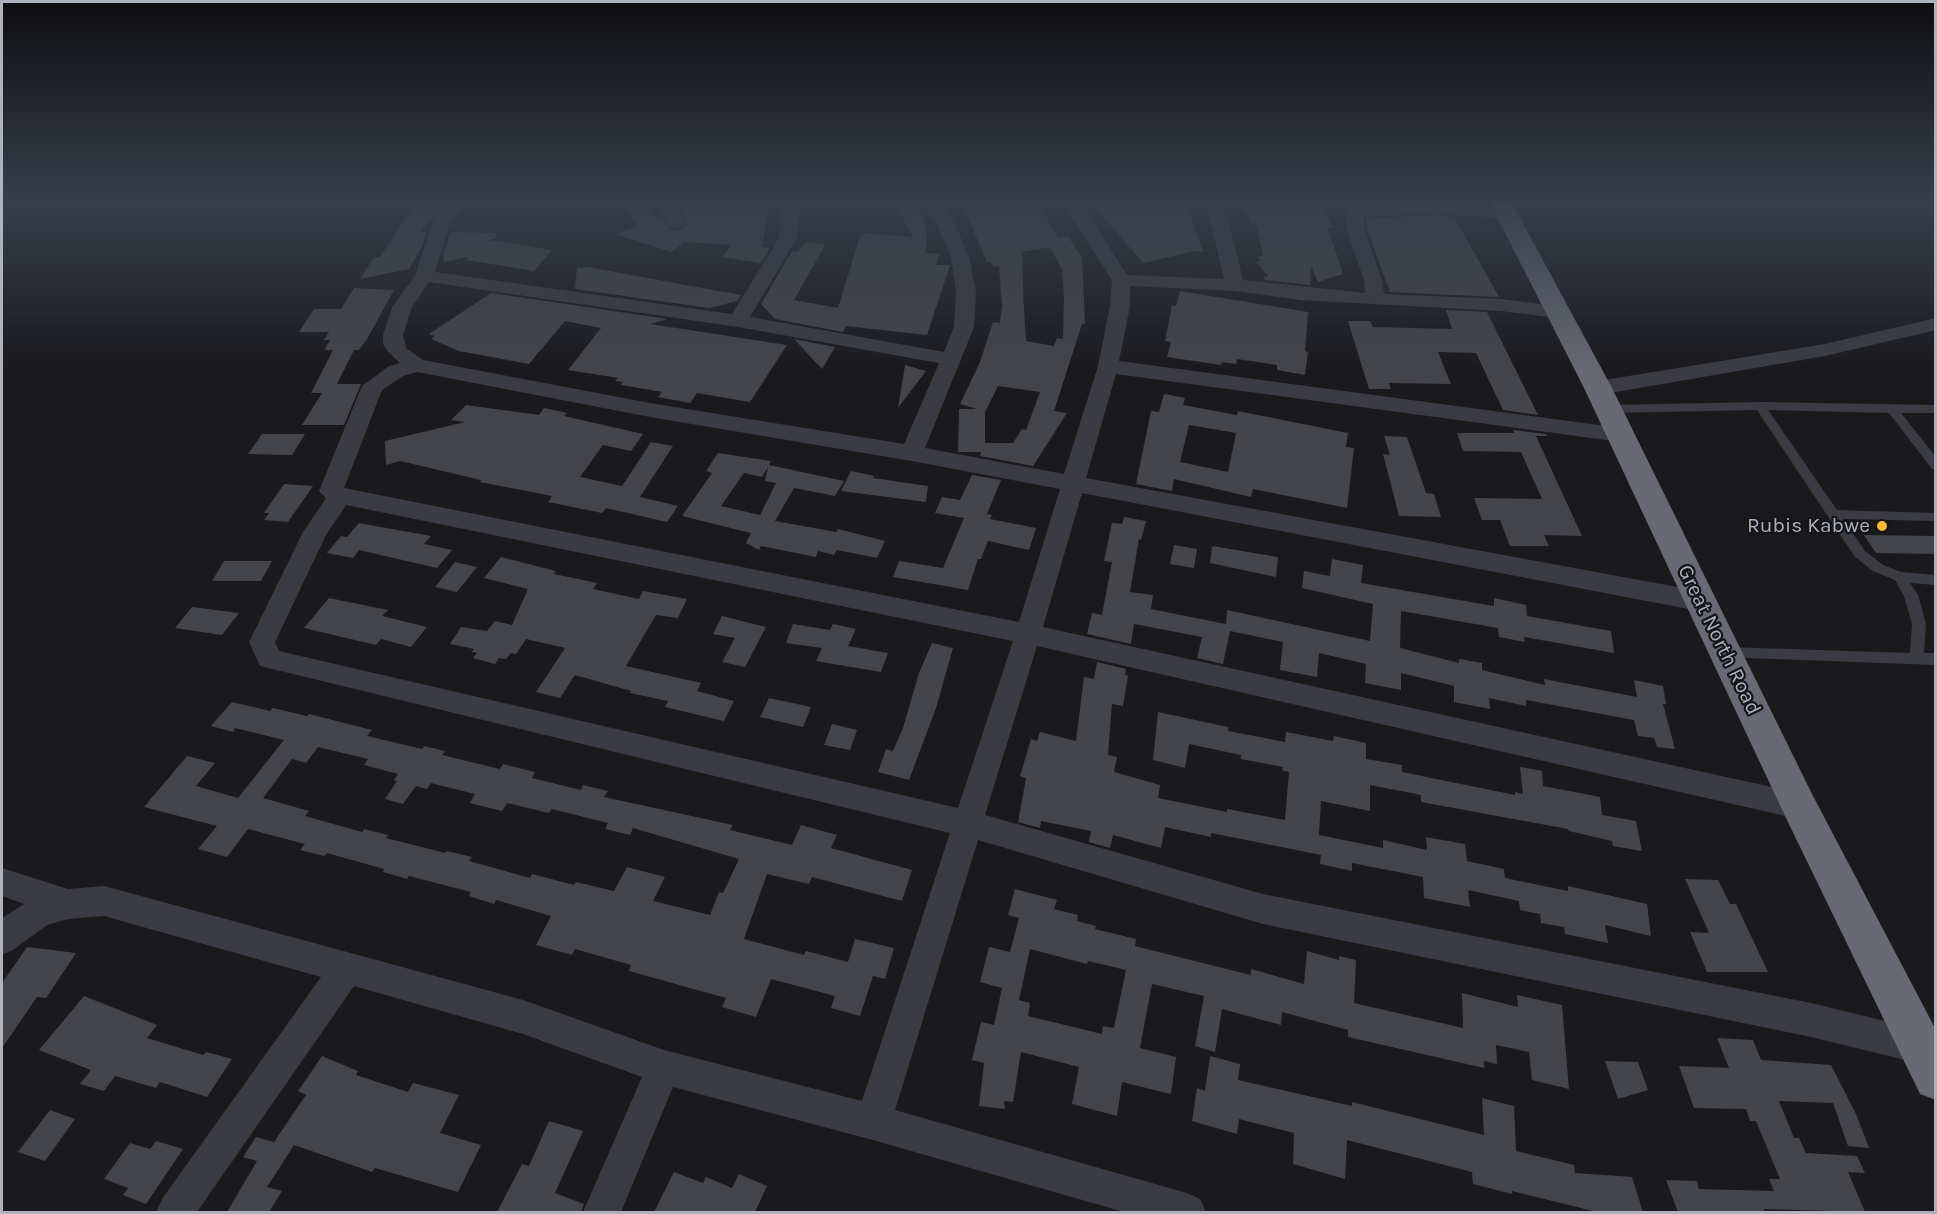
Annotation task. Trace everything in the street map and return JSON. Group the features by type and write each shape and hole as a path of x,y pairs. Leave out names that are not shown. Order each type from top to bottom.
{"highway":[{"name":"Great North Road","path":"1530,260 1609,410 1799,806 1935,1078"}],"street":[{"path":"429,260 424,276 402,307 393,335 393,344 398,352 417,365 650,410 912,453 1699,601"},
{"path":"738,321 775,260"},
{"path":"912,453 964,327 966,292 960,260"},
{"path":"873,1122 966,823 1028,634 1108,366 1120,306 1121,280 1108,260"},
{"path":"1229,260 1235,285"},
{"path":"1366,260 1373,280 1375,299"},
{"path":"424,276 738,321 950,359"},
{"path":"1121,280 1235,285 1301,294 1501,305 1557,312"},
{"path":"1108,366 1609,410 1825,350 1935,324"},
{"path":"417,365 396,371 373,386 331,491 340,496 1028,634 1799,806"},
{"path":"340,496 315,532 262,642 269,659 966,823 1263,909 1811,1020 1918,1046"},
{"path":"2,882 68,904"},
{"path":"2,939 8,932 39,912 68,904 104,901 523,1017 664,1067 873,1122 1187,1212"},
{"path":"174,1212 347,968"},
{"path":"603,1212 664,1067"}],"lane":[{"path":"1760,406 1860,554 1878,568 1900,577 1935,580"},
{"path":"1609,410 1760,406 1935,409"},
{"path":"1892,409 1935,466"},
{"path":"1833,514 1935,517"},
{"path":"1900,577 1911,595 1919,624 1917,657"},
{"path":"1724,652 1935,659"}],"building":[{"path":"372,260 415,260 409,269 360,279"},
{"path":"466,260 544,260 534,271"},
{"path":"739,260 763,260 761,263"},
{"path":"787,260 817,260 794,300 838,308 853,260 938,260 936,265 950,265 927,335 846,326 843,332 775,319 761,304"},
{"path":"986,260 1022,260 1026,341 1054,346 1057,338 1063,339 1062,269 1057,260 1082,260 1085,324 1082,324 1054,411 1067,413 1033,466 980,456 981,452 958,452 959,409 977,409 960,404 980,362 993,322 1000,323 1002,305 999,266 993,267 991,262","holes":["998,386 1040,392 1026,430 1022,429 1013,443 985,443 985,412"]},
{"path":"1140,260 1158,260 1143,263"},
{"path":"1260,260 1338,260 1343,274 1318,282 1311,265 1310,285 1266,280 1263,277 1268,276 1256,262 1261,261"},
{"path":"1378,260 1478,260 1499,297 1390,292"},
{"path":"588,267 741,295 737,301 709,308 575,289 577,268"},
{"path":"354,288 394,290 367,339 359,350 354,350 337,384 361,384 344,425 302,425 322,393 311,393 333,350 324,350 330,340 324,340 329,332 299,332 314,309 341,309"},
{"path":"1180,291 1308,312 1305,351 1308,352 1305,375 1277,370 1277,365 1237,359 1236,364 1222,362 1221,365 1167,357 1171,342 1165,341 1172,305 1176,306"},
{"path":"491,293 667,319 650,324 787,345 750,402 697,393 690,403 658,397 662,392 621,385 623,382 615,381 618,378 568,370 601,328 565,321 529,364 459,351 431,339 435,336 429,334"},
{"path":"1446,310 1487,312 1538,415 1503,410 1476,353 1438,352 1451,384 1389,383 1391,389 1369,389 1348,321 1370,321 1373,327 1452,329"},
{"path":"794,339 835,347 822,369"},
{"path":"905,365 926,371 898,408"},
{"path":"1164,394 1185,398 1183,405 1237,415 1238,411 1348,433 1346,447 1354,448 1347,508 1253,489 1251,497 1174,479 1172,491 1136,484 1151,411 1159,412","holes":["1189,425 1236,433 1228,472 1180,462"]},
{"path":"466,405 539,415 544,408 567,413 564,416 643,434 631,451 603,445 580,477 622,486 651,442 673,446 640,497 678,506 667,522 606,508 602,513 548,502 552,496 480,482 481,480 400,461 386,465 385,441 465,422 451,420"},
{"path":"1513,430 1546,434 1547,436 1536,436 1582,536 1544,535 1549,546 1510,546 1500,520 1482,520 1474,498 1542,499 1521,452 1463,451 1457,433 1514,433"},
{"path":"262,434 305,434 292,455 248,454"},
{"path":"1384,436 1407,437 1426,493 1434,494 1441,517 1399,516 1383,454 1390,455"},
{"path":"718,453 771,461 769,465 844,481 835,496 794,488 775,521 836,532 838,529 885,541 877,558 837,550 834,555 818,551 816,557 761,546 759,550 746,543 751,533 682,516 712,473 706,471","holes":["768,467 765,481 776,483 760,515 721,506 744,473 762,477"]},
{"path":"851,471 874,476 873,478 928,486 926,502 841,491"},
{"path":"972,475 1001,480 987,514 992,515 990,519 1036,528 1029,550 988,541 981,559 978,559 968,590 893,577 899,561 943,568 964,518 935,513 942,497 960,500"},
{"path":"284,484 313,486 288,522 264,520 269,513 264,513"},
{"path":"1124,517 1146,521 1141,540 1139,539 1130,592 1153,595 1151,609 1226,624 1227,610 1370,641 1373,604 1302,588 1304,571 1330,576 1332,559 1363,565 1361,583 1494,606 1494,598 1526,605 1527,616 1611,631 1614,653 1524,637 1525,642 1499,637 1498,628 1401,611 1400,648 1459,663 1459,659 1482,663 1482,670 1545,685 1544,679 1637,697 1634,680 1663,686 1666,704 1663,704 1675,749 1657,747 1654,738 1638,736 1634,720 1526,700 1526,706 1489,698 1490,709 1454,702 1454,686 1401,673 1401,690 1365,683 1366,664 1319,653 1317,677 1280,670 1283,642 1230,631 1223,664 1197,658 1202,637 1134,624 1131,644 1087,634 1092,613 1102,615 1112,562 1104,561 1112,523 1122,524"},
{"path":"359,523 431,536 424,544 452,550 437,568 359,550 353,558 327,553 341,536 347,537"},
{"path":"1864,535 1935,536 1935,554 1876,553"},
{"path":"1174,545 1197,549 1194,568 1170,564"},
{"path":"1212,546 1278,557 1276,577 1210,563"},
{"path":"501,557 556,571 554,574 597,583 593,589 639,599 643,591 687,599 678,618 656,615 626,666 701,683 697,691 734,701 724,721 665,707 668,701 630,693 631,691 575,675 560,698 536,692 565,648 526,639 516,654 511,653 506,659 499,658 495,664 473,658 477,653 472,652 474,649 450,644 461,627 487,631 495,621 512,625 528,589 484,578"},
{"path":"224,561 272,561 261,581 212,581"},
{"path":"455,562 477,567 457,592 435,587"},
{"path":"329,598 388,610 382,616 427,627 411,647 381,639 376,645 304,628"},
{"path":"192,607 239,613 222,635 175,628"},
{"path":"722,616 766,627 745,667 722,662 735,638 713,634"},
{"path":"793,624 830,630 833,624 856,629 848,646 888,653 881,672 816,661 822,648 786,643"},
{"path":"932,643 953,648 936,708 909,780 878,772 886,749 893,751 903,728 919,673"},
{"path":"1097,662 1126,669 1125,675 1128,676 1123,706 1112,704 1108,755 1117,757 1114,772 1160,785 1158,798 1227,812 1227,809 1285,820 1289,772 1282,770 1283,767 1241,759 1241,755 1189,744 1185,768 1153,760 1158,712 1228,727 1228,731 1285,742 1286,732 1333,741 1334,736 1366,743 1366,759 1402,765 1402,772 1515,795 1515,792 1523,794 1520,767 1542,771 1543,786 1600,797 1602,815 1636,821 1642,851 1613,846 1612,841 1568,829 1421,802 1421,795 1370,785 1370,811 1321,801 1319,835 1383,848 1383,840 1427,850 1426,837 1465,844 1467,861 1504,869 1505,878 1568,891 1568,886 1647,904 1651,936 1605,925 1608,943 1565,934 1564,927 1541,923 1540,914 1520,910 1519,901 1468,890 1470,907 1424,898 1423,877 1352,863 1352,871 1320,864 1321,855 1211,833 1211,837 1165,827 1161,848 1113,835 1110,848 1089,842 1091,831 1041,821 1040,828 1018,822 1026,778 1020,776 1031,739 1037,741 1040,732 1076,741 1084,677 1094,679"},
{"path":"769,698 811,707 803,727 760,717"},
{"path":"232,702 270,711 273,708 307,716 309,714 372,730 367,736 422,749 424,746 445,751 442,755 500,769 503,764 535,772 532,778 581,790 583,785 608,791 604,797 733,825 730,830 792,845 801,825 837,835 831,848 912,870 902,901 812,877 809,884 767,874 744,939 804,955 806,951 848,962 855,939 894,948 885,979 873,976 860,1016 831,1008 835,996 771,979 756,1017 722,1007 726,998 629,971 631,965 575,949 572,955 536,945 551,916 496,900 494,904 469,896 471,892 409,876 407,879 383,872 384,869 327,853 324,856 300,850 305,844 248,829 227,857 198,849 217,826 144,807 187,756 215,763 196,786 238,798 284,740 235,728 233,732 211,726","holes":["318,747 368,759 364,765 398,774 394,780 397,781 385,799 403,804 416,786 427,789 431,783 475,794 470,803 502,811 507,803 549,813 552,809 608,823 605,829 630,835 633,828 739,859 723,893 719,892 710,915 653,901 665,877 627,867 614,891 576,882 574,885 532,874 530,878 469,861 472,857 447,851 445,853 386,838 388,835 364,829 362,832 305,816 309,811 263,798 292,759 306,763"]},
{"path":"832,724 857,730 850,750 824,745"},
{"path":"1685,879 1718,880 1730,904 1736,904 1768,972 1707,972 1690,932 1709,933"},
{"path":"1015,889 1057,900 1054,909 1078,915 1077,921 1096,926 1095,929 1136,939 1135,946 1251,975 1251,969 1304,984 1307,951 1339,960 1339,956 1356,960 1354,1003 1463,1028 1462,993 1518,1007 1517,995 1562,1005 1569,1089 1532,1080 1529,1052 1496,1045 1497,1064 1484,1061 1484,1068 1348,1037 1348,1030 1282,1012 1281,1025 1222,1009 1215,1052 1195,1046 1204,996 1152,984 1140,1048 1176,1057 1171,1094 1122,1082 1117,1116 1072,1104 1079,1067 1021,1052 1013,1102 1004,1101 1005,1109 979,1106 984,1063 972,1060 981,1022 994,1025 1002,988 980,982 989,947 1010,952 1019,918 1008,915","holes":["1030,949 1087,964 1088,961 1126,970 1114,1028 1103,1026 1102,1034 1028,1016 1030,1003 1019,1000"]},
{"path":"27,947 76,953 46,998 37,997 2,1048 2,983"},
{"path":"84,996 157,1025 147,1038 203,1055 206,1052 232,1059 207,1097 160,1082 156,1088 115,1076 104,1091 80,1084 91,1070 39,1050"},
{"path":"1717,1038 1753,1040 1761,1060 1831,1065 1856,1114 1869,1148 1848,1146 1833,1103 1779,1101 1794,1138 1799,1138 1806,1153 1857,1156 1865,1173 1848,1172 1865,1212 1764,1209 1765,1212 1678,1212 1666,1180 1697,1181 1699,1189 1774,1191 1769,1179 1780,1179 1756,1121 1750,1121 1746,1109 1694,1108 1679,1066 1729,1068"},
{"path":"322,1056 358,1071 356,1075 408,1092 413,1083 459,1095 440,1133 481,1145 458,1192 375,1168 372,1172 294,1145 267,1187 282,1191 269,1212 227,1212 257,1161 243,1157 256,1137 274,1142 306,1095 298,1091"},
{"path":"1210,1056 1240,1064 1238,1080 1352,1106 1352,1102 1484,1135 1482,1098 1514,1106 1516,1151 1574,1165 1575,1173 1632,1177 1643,1212 1597,1212 1512,1191 1512,1194 1473,1184 1472,1172 1347,1140 1345,1179 1293,1164 1294,1133 1239,1119 1237,1134 1192,1121 1197,1088 1205,1091"},
{"path":"1605,1061 1638,1062 1648,1090 1618,1099"},
{"path":"50,1110 75,1119 45,1161 18,1152"},
{"path":"549,1121 583,1131 555,1193 584,1204 581,1212 497,1212 522,1164 529,1166"},
{"path":"156,1141 183,1149 146,1204 123,1195 128,1188 104,1179 130,1143 150,1149"},
{"path":"674,1172 703,1183 706,1177 732,1188 739,1174 767,1186 755,1212 654,1212"}],"place":[{"name":"Rubis Kabwe","path":"1882,526"}]}
